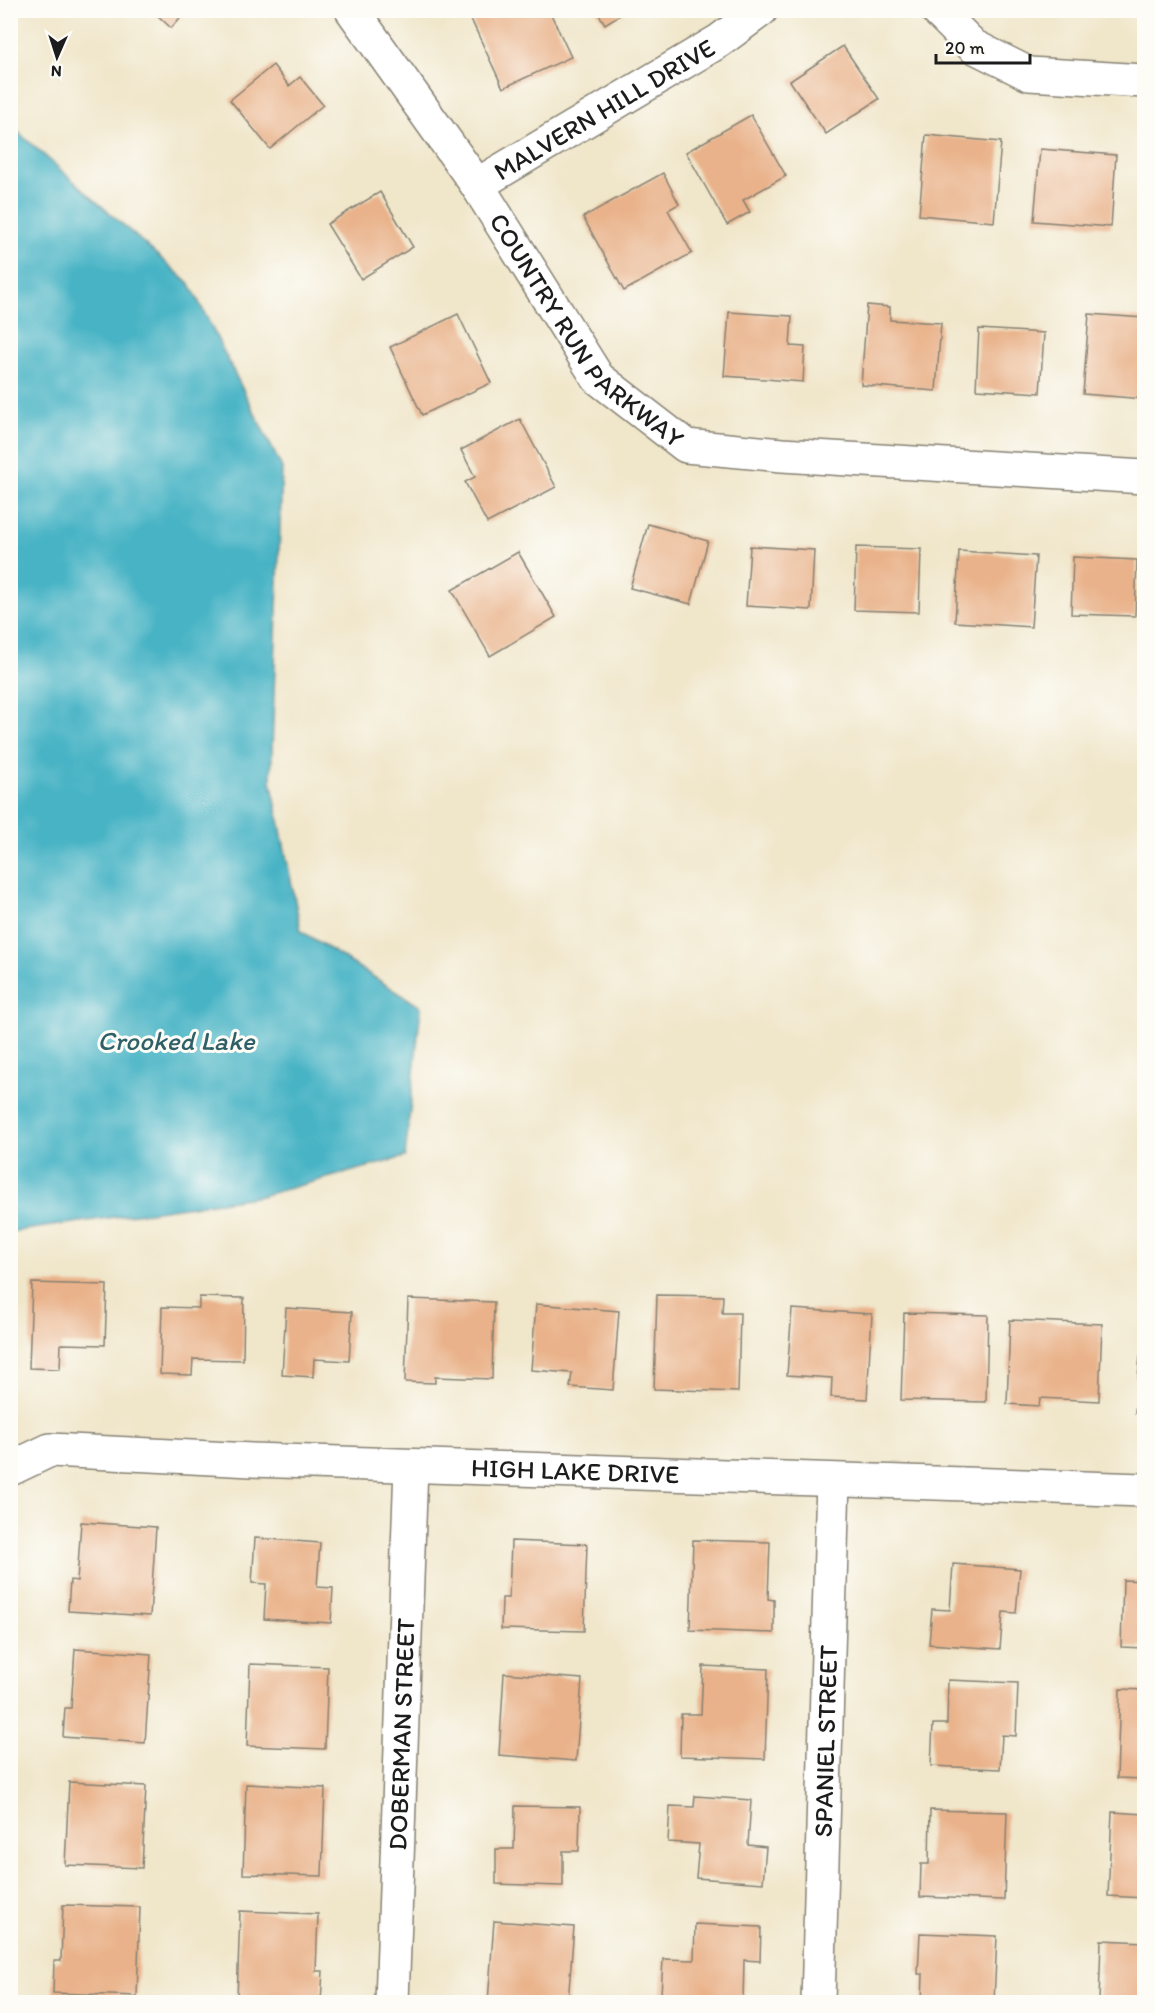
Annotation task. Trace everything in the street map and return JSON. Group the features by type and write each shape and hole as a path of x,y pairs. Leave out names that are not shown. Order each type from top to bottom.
{"street":[{"name":"COUNTRY RUN PARKWAY","path":"352,10 477,185 598,378 686,446 782,455 1144,477"},
{"name":"MALVERN HILL DRIVE","path":"477,185 719,41 761,10"},
{"path":"937,10 973,46 1029,74 1144,81"},
{"name":"HIGH LAKE DRIVE","path":"10,1468 50,1450 411,1466 1144,1490"},
{"name":"DOBERMAN STREET","path":"392,2002 411,1466"},
{"name":"SPANIEL STREET","path":"818,2002 833,1480"}],"water":[{"name":"Crooked Lake","path":"10,125 190,284 282,468 271,780 301,931 421,1007 405,1157 261,1196 11,1232"}],"building":[{"path":"152,10 187,10 171,28"},
{"path":"485,10 549,10 571,57 503,88 470,17"},
{"path":"596,10 628,10 605,24"},
{"path":"843,46 879,99 826,134 790,81"},
{"path":"273,65 289,86 300,77 323,105 270,149 230,100"},
{"path":"751,115 786,176 743,200 750,212 727,225 686,152"},
{"path":"926,135 1001,142 994,222 919,215"},
{"path":"1040,149 1116,155 1111,227 1034,221"},
{"path":"663,173 679,204 668,210 692,253 624,291 583,217"},
{"path":"380,192 413,247 361,279 327,224"},
{"path":"867,305 890,307 890,320 941,323 936,391 861,385"},
{"path":"729,312 792,316 790,346 805,347 803,382 724,376"},
{"path":"458,314 491,383 422,415 390,347"},
{"path":"1089,314 1144,318 1144,399 1083,394"},
{"path":"979,329 1044,333 1040,393 976,389"},
{"path":"520,419 556,487 487,523 465,482 475,477 461,450"},
{"path":"648,524 708,541 691,604 630,588"},
{"path":"750,546 814,550 811,610 746,606"},
{"path":"856,547 921,549 919,612 854,610"},
{"path":"959,551 1036,556 1031,627 955,622"},
{"path":"518,552 556,617 490,656 452,590"},
{"path":"1073,557 1137,560 1135,616 1071,614"},
{"path":"32,1283 107,1285 105,1345 61,1344 60,1369 29,1368"},
{"path":"657,1295 723,1296 722,1313 740,1313 738,1392 654,1389"},
{"path":"199,1297 244,1298 243,1360 193,1359 192,1375 160,1374 162,1307 199,1308"},
{"path":"408,1299 494,1302 492,1379 435,1377 435,1383 405,1382"},
{"path":"536,1304 619,1311 613,1390 570,1387 572,1373 531,1370"},
{"path":"286,1308 352,1312 349,1361 314,1359 313,1377 282,1375"},
{"path":"792,1309 872,1314 867,1399 831,1397 832,1378 787,1375"},
{"path":"904,1313 988,1315 986,1402 901,1400"},
{"path":"1010,1320 1102,1324 1099,1401 1040,1398 1039,1406 1007,1404"},
{"path":"1140,1356 1144,1356 1144,1413 1135,1413"},
{"path":"81,1522 156,1527 150,1616 68,1611 70,1580 77,1581"},
{"path":"255,1538 320,1543 317,1587 333,1588 331,1623 264,1619 266,1584 252,1583"},
{"path":"693,1540 770,1542 768,1599 774,1600 774,1633 690,1630"},
{"path":"511,1541 587,1544 584,1631 501,1629 502,1598 509,1598"},
{"path":"953,1564 1020,1569 1016,1613 1003,1612 1000,1649 929,1644 932,1609 950,1610"},
{"path":"1123,1580 1144,1581 1144,1648 1121,1647"},
{"path":"75,1649 151,1654 145,1743 63,1737 65,1708 71,1708"},
{"path":"250,1664 328,1667 325,1749 247,1746"},
{"path":"703,1666 768,1669 765,1759 680,1756 681,1714 701,1714"},
{"path":"504,1673 582,1679 576,1761 499,1755"},
{"path":"948,1680 1018,1683 1016,1736 1002,1735 1000,1769 931,1766 933,1724 947,1724"},
{"path":"1120,1689 1144,1690 1144,1779 1117,1778"},
{"path":"69,1782 146,1786 142,1868 65,1865"},
{"path":"246,1784 325,1788 322,1876 243,1874"},
{"path":"695,1796 751,1800 748,1845 766,1847 763,1883 696,1878 699,1844 668,1842 670,1806 694,1807"},
{"path":"515,1806 580,1807 579,1851 563,1851 563,1886 496,1884 496,1849 514,1849"},
{"path":"930,1810 1007,1812 1004,1900 920,1897 921,1864 929,1864"},
{"path":"1112,1812 1144,1814 1144,1898 1108,1896"},
{"path":"63,1905 140,1907 137,1996 53,1993 54,1961 61,1961"},
{"path":"240,1911 318,1914 316,1971 323,1971 321,2002 237,2000"},
{"path":"494,1921 574,1927 568,2002 488,2002"},
{"path":"695,1924 761,1927 760,1961 744,1960 743,2002 691,2002 691,1996 661,1995 663,1959 694,1960"},
{"path":"920,1933 997,1936 994,2002 922,2002 923,1974 918,1974"},
{"path":"1101,1940 1144,1942 1144,2002 1099,2002"}]}
